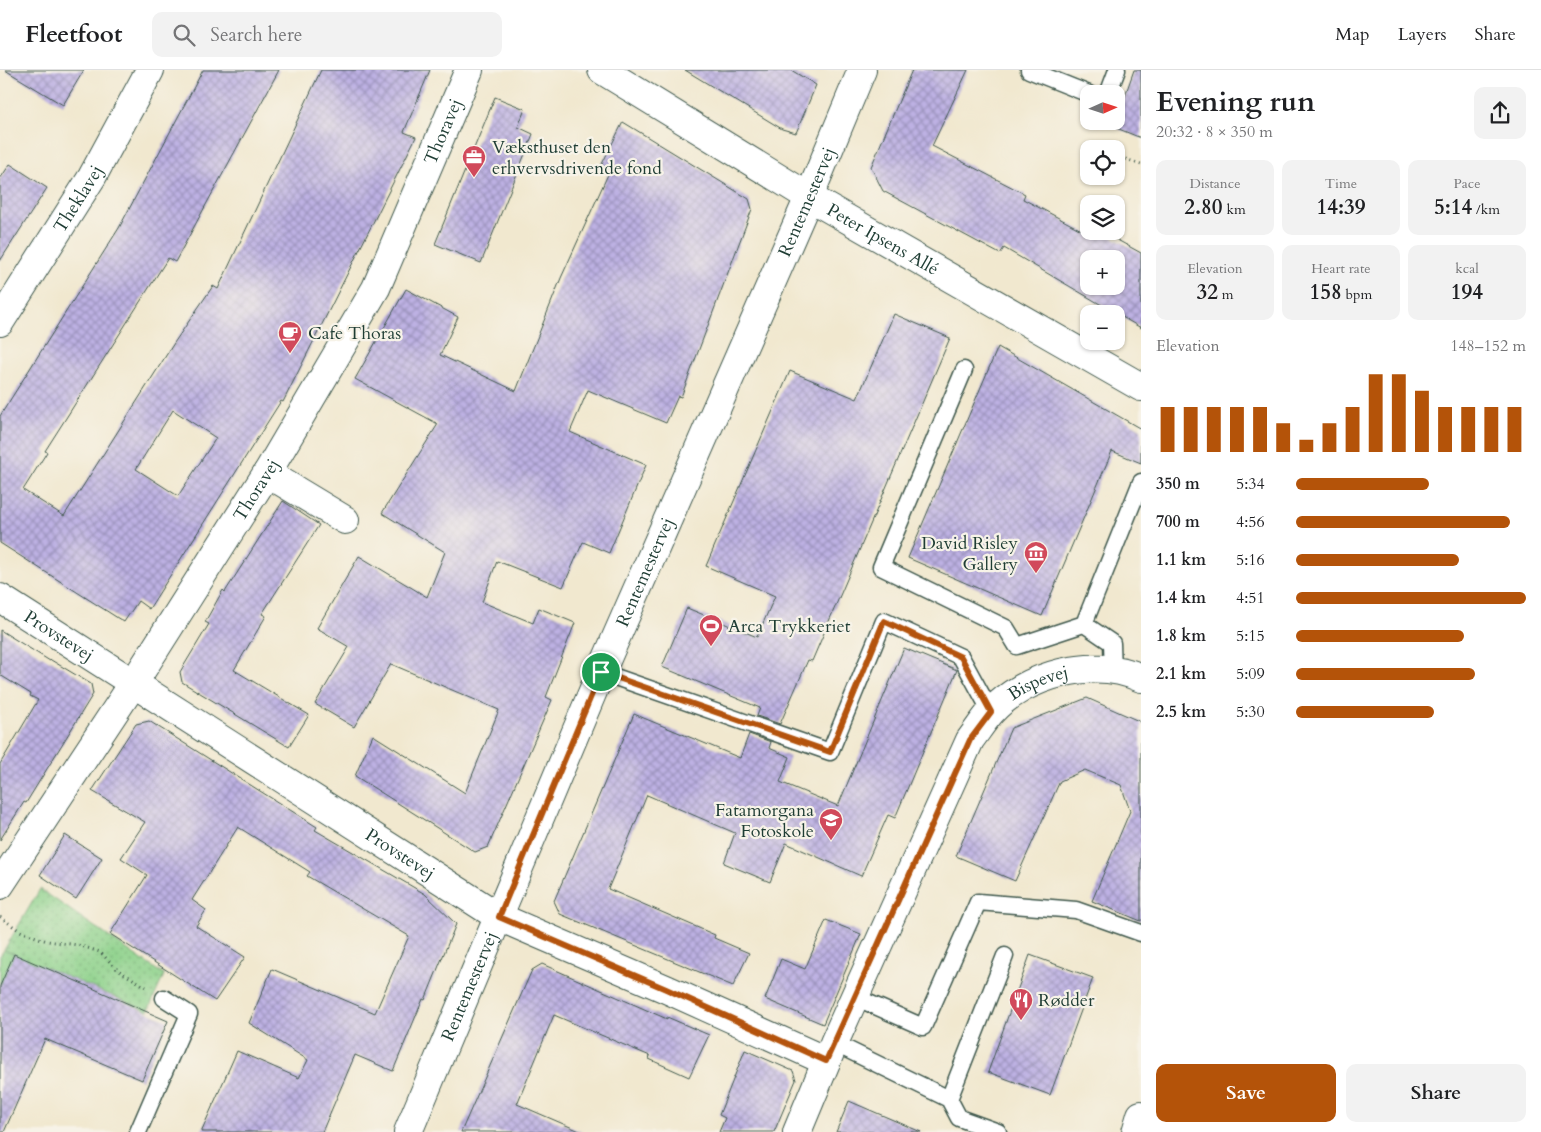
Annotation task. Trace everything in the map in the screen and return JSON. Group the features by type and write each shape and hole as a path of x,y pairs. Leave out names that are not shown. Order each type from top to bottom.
{"street":[{"name":"Theklavej","path":"0,322 92,177 150,70"},
{"name":"Thoravej","path":"0,885 133,684 266,472 376,288 470,70"},
{"name":"Peter Ipsens Allé","path":"602,70 808,197 1141,387"},
{"name":"Rentemestervej","path":"408,1132 601,672 862,70"},
{"path":"266,472 345,520"},
{"name":"Provstevej","path":"0,598 499,917 666,989 830,1052"},
{"name":"Bispevej","path":"797,1132 830,1052 970,740 991,712 1015,693 1041,678 1070,671 1100,669 1132,671"},
{"path":"1136,1132 1141,1115"}],"lane":[{"path":"1028,70 1080,90"},
{"path":"1111,85 1117,70"},
{"path":"964,370 881,567 1006,628 1017,646 1084,624 1141,482"},
{"path":"601,672 830,752 884,621 961,657 991,712"},
{"path":"1084,624 1112,643 1132,671"},
{"path":"855,997 923,1027 978,902 1076,910 1141,933"},
{"path":"949,1099 1004,956"},
{"path":"138,1132 189,1014 164,998"},
{"path":"830,1052 949,1099 959,1118 998,1132"}],"path":[{"path":"1125,159 1141,164"},
{"path":"0,917 20,931 47,941 78,945 100,952 118,970 164,998"}],"green space":[{"path":"40,889 164,975 148,1011 4,950"},
{"path":"4,950 14,954 0,986 0,956"}],"building":[{"path":"5,70 84,70 63,105"},
{"path":"203,70 279,70 175,262 168,258 45,451 47,452 23,490 64,516 174,343 213,286 218,289 321,70 430,70 404,132 416,137 283,402 281,401 149,609 138,601 124,622 0,543 0,416 119,228","holes":["173,410 216,438 178,496 136,469"]},
{"path":"685,70 791,70 816,85 796,133 782,129"},
{"path":"912,70 968,70 932,146 1025,194 1023,199 1080,229 1080,240 1117,240 1141,253 1141,328 1125,319 1125,305 1102,305 1084,295 1125,295 1125,250 1080,250 1080,292 1004,248 1000,254 883,191 871,167"},
{"path":"1134,70 1141,70 1141,138 1121,130 1125,130 1125,96"},
{"path":"495,97 525,109 518,127 533,134 481,263 435,244"},
{"path":"623,122 749,199 752,209 681,397 678,396 666,423 588,390 570,432 646,465 609,553 583,542 563,587 497,561 482,602 533,623 539,608 575,623 546,697 552,700 488,847 475,852 355,776 373,735 465,793 499,710 391,664 354,727 315,704 349,647 317,628 359,556 427,597 445,552 382,513 438,424 355,379 406,289 458,317 440,355 516,391 561,278 610,170 601,166"},
{"path":"10,164 47,188 0,261 0,179"},
{"path":"894,314 950,338 812,661 808,660 780,724 757,716 760,708 662,667 687,608 757,637 775,596 706,566 790,371 857,399"},
{"path":"998,347 1141,429 1141,463 1112,451 1042,616 908,558"},
{"path":"283,501 319,525 262,614 266,616 234,670 309,715 289,747 182,682 180,672 209,624 205,622 223,590 225,592"},
{"path":"0,630 91,684 93,694 26,803 24,802 0,840 0,764 38,700 0,675"},
{"path":"904,648 957,670 895,818 888,815 861,876 786,843 770,882 724,863 735,833 647,795 608,889 715,935 714,938 749,953 733,986 560,914 554,901 634,714 740,758 749,734 771,742 769,748 790,757 780,782 838,806"},
{"path":"1087,698 1141,722 1141,921 1092,901 1130,811 1121,785 1085,770 1060,781 1015,881 956,856 1011,728"},
{"path":"149,721 317,827 315,830 425,894 456,924 393,1071 355,1055 322,1132 201,1132 237,1051 299,1078 308,1060 249,1023 272,969 375,1013 409,936 307,876 310,872 238,827 192,900 206,910 196,926 245,957 215,1001 110,934 147,875 121,858 145,822 92,791 136,724"},
{"path":"65,835 102,858 76,899 40,875"},
{"path":"826,920 861,934 823,1024 765,999 781,959 805,969"},
{"path":"14,954 168,1021 142,1080 45,1039 4,1132 0,1132 0,986"},
{"path":"1030,955 1093,978 1050,1095 988,1072"},
{"path":"542,964 667,1019 667,1017 709,1035 689,1077 649,1059 650,1056 554,1015 517,1104 582,1132 461,1132 532,970"},
{"path":"745,1050 793,1071 796,1080 774,1132 719,1132 725,1118 719,1115"},
{"path":"849,1101 921,1132 836,1132"}],"place":[{"name":"Væksthuset den erhvervsdrivende fond","path":"474,178"},
{"name":"Cafe Thoras","path":"290,354"},
{"name":"David Risley Gallery","path":"1036,574"},
{"name":"Arca Trykkeriet","path":"711,647"},
{"name":"Fatamorgana Fotoskole","path":"831,841"},
{"name":"Rødder","path":"1021,1021"}],"route":[{"path":"884,621 961,657 991,712 970,740 826,1061 499,917 601,672 830,752 884,621"}]}
